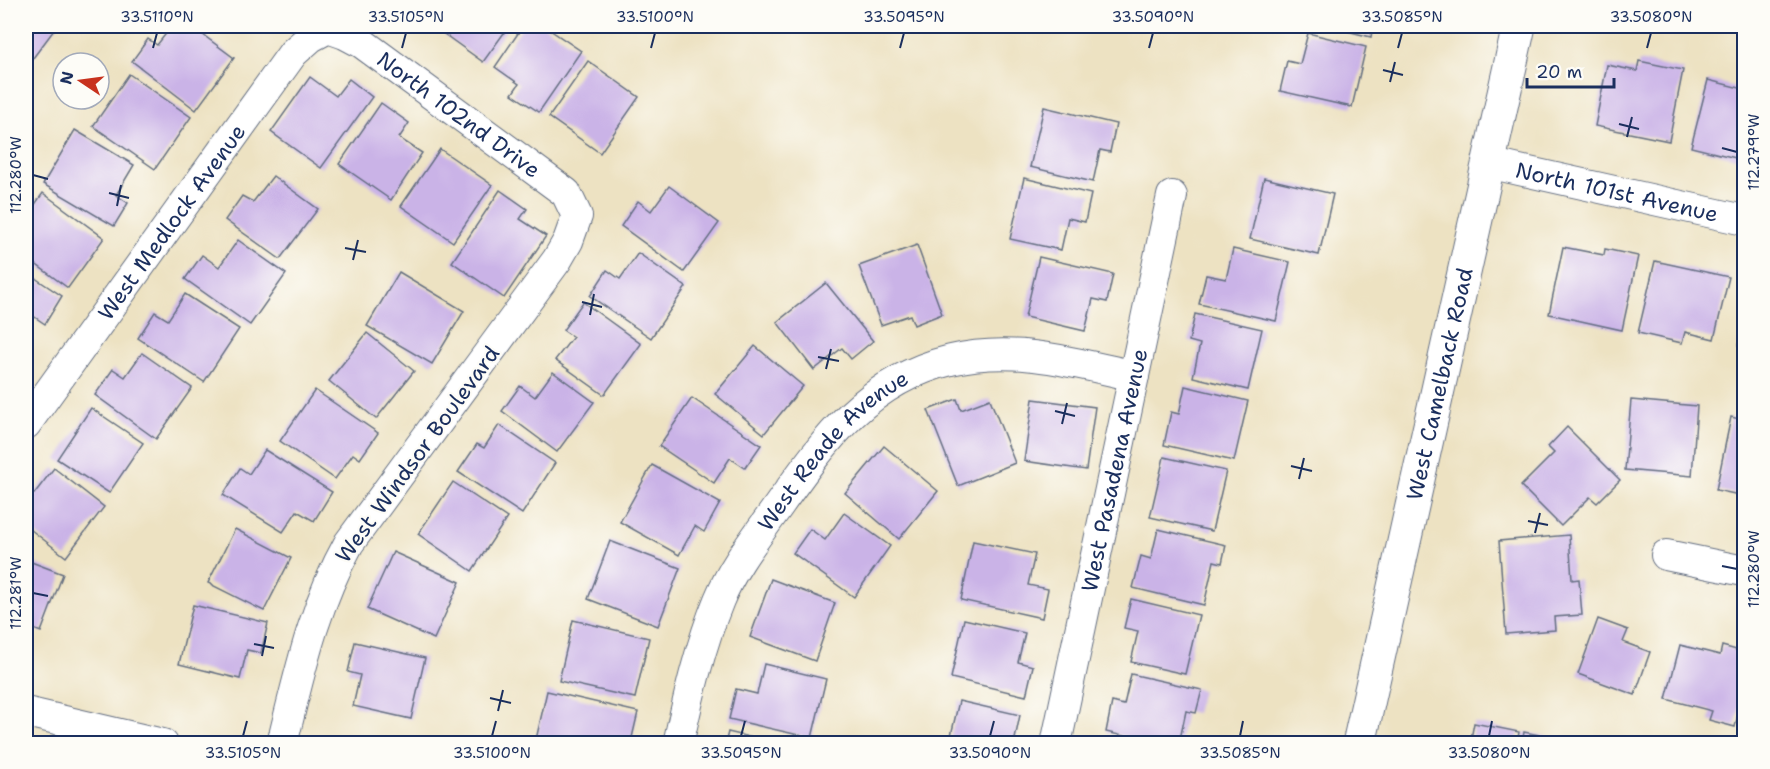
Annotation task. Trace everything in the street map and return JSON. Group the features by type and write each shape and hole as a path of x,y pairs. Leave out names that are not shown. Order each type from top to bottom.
{"main road":[{"name":"West Camelback Road","path":"1359,744 1519,26"}],"street":[{"name":"North 102nd Drive","path":"328,28 345,33 362,43 566,193 577,216"},
{"name":"West Medlock Avenue","path":"26,424 293,53 311,37 328,28"},
{"name":"North 101st Avenue","path":"1488,163 1744,220"},
{"name":"West Pasadena Avenue","path":"1056,744 1172,196"},
{"name":"West Windsor Boulevard","path":"282,744 311,629 332,574 349,543 557,260 568,241 577,216"},
{"name":"West Reade Avenue","path":"678,744 707,632 725,588 754,540 792,487 832,434 853,411 884,387 920,369 953,360 986,355 1011,353 1051,358 1134,376"},
{"path":"1666,555 1744,571"},
{"path":"26,712 105,737 163,744"}],"building":[{"path":"26,26 57,26 27,66 26,65"},
{"path":"172,26 191,26 234,58 196,110 132,61 148,39 157,45"},
{"path":"433,26 509,26 483,62"},
{"path":"523,26 544,26 581,51 539,112 512,94 519,84 495,67"},
{"path":"1327,26 1373,26 1371,37"},
{"path":"1308,33 1366,47 1352,107 1280,91 1287,61 1300,64"},
{"path":"588,61 639,97 600,153 549,117"},
{"path":"1639,61 1683,70 1669,141 1595,126 1607,65 1637,71"},
{"path":"129,74 191,117 155,169 93,126 103,111 111,111 111,100"},
{"path":"310,77 336,96 349,79 372,97 321,168 271,132"},
{"path":"1708,80 1744,89 1744,160 1691,147"},
{"path":"381,103 409,123 399,138 422,153 391,200 339,164"},
{"path":"1044,107 1116,124 1110,152 1100,150 1093,182 1030,167"},
{"path":"75,130 134,165 116,195 128,203 114,226 43,184"},
{"path":"440,149 492,185 453,242 401,206"},
{"path":"273,176 318,209 280,259 225,220 242,196 253,202"},
{"path":"1024,178 1091,194 1085,222 1068,218 1061,250 1010,239"},
{"path":"1264,178 1333,194 1319,255 1250,239"},
{"path":"669,186 719,223 684,272 621,226 638,201 651,211"},
{"path":"500,190 527,209 520,219 546,236 504,298 452,262"},
{"path":"43,193 104,238 68,288 26,257 26,217"},
{"path":"238,240 286,274 250,325 185,279 202,255 219,267"},
{"path":"917,245 942,314 914,325 910,315 881,325 859,266"},
{"path":"1563,247 1604,255 1605,249 1638,256 1622,330 1549,314"},
{"path":"1233,249 1290,262 1276,321 1199,304 1206,275 1226,279"},
{"path":"638,253 686,287 651,338 590,296 607,270 620,279"},
{"path":"1039,257 1113,274 1107,302 1093,299 1085,331 1025,317"},
{"path":"1655,261 1729,277 1714,339 1685,332 1682,343 1638,333"},
{"path":"26,272 62,296 45,324 26,311"},
{"path":"399,272 464,311 432,364 367,326"},
{"path":"826,283 873,341 851,359 842,348 814,370 777,322"},
{"path":"185,294 239,329 204,382 138,338 155,312 168,320"},
{"path":"583,302 641,344 604,395 555,360 573,337 563,330"},
{"path":"1195,314 1262,329 1248,390 1193,377 1200,344 1189,341"},
{"path":"1744,323 1744,347 1738,345"},
{"path":"367,333 414,371 376,419 329,381"},
{"path":"755,346 803,386 764,434 715,394"},
{"path":"142,353 192,388 156,439 95,395 113,369 125,377"},
{"path":"553,372 594,402 557,452 502,411 520,386 535,397"},
{"path":"1185,386 1248,401 1234,461 1164,445 1171,412 1179,414"},
{"path":"315,390 378,433 360,459 353,454 335,479 280,441"},
{"path":"692,398 761,445 745,468 730,458 714,483 659,446"},
{"path":"957,399 961,410 990,399 1015,463 958,486 928,410"},
{"path":"1033,399 1095,407 1086,470 1024,461"},
{"path":"1631,400 1697,406 1692,476 1625,470"},
{"path":"91,408 143,443 109,493 57,459"},
{"path":"1731,417 1744,420 1744,496 1716,490"},
{"path":"499,425 555,463 522,514 458,472 477,444 484,448"},
{"path":"1567,427 1620,480 1597,503 1590,497 1561,526 1521,486 1554,453 1548,447"},
{"path":"884,446 938,491 899,539 845,493"},
{"path":"265,450 332,492 314,521 297,511 283,532 223,495 240,468 249,474"},
{"path":"1164,457 1226,471 1212,531 1150,517"},
{"path":"652,465 720,503 704,532 695,526 679,555 620,522"},
{"path":"54,468 104,507 66,557 26,526 26,490 34,494"},
{"path":"453,482 507,518 472,571 418,534"},
{"path":"844,513 890,546 854,597 793,553 810,529 825,540"},
{"path":"235,529 291,558 264,611 208,583"},
{"path":"1158,529 1226,545 1222,563 1214,561 1204,605 1133,588 1141,556 1151,559"},
{"path":"1569,535 1572,580 1579,579 1582,615 1554,617 1555,630 1506,634 1499,541"},
{"path":"610,541 680,568 658,626 588,599"},
{"path":"973,541 1035,554 1028,585 1048,589 1042,618 961,600"},
{"path":"393,552 460,582 434,639 367,609"},
{"path":"26,560 63,574 41,632 26,626"},
{"path":"771,579 835,603 815,661 750,637"},
{"path":"1131,599 1199,615 1185,674 1131,662 1138,631 1124,628"},
{"path":"193,605 268,623 261,653 247,650 240,679 179,664"},
{"path":"964,619 1025,633 1018,662 1033,666 1026,696 951,678"},
{"path":"1598,619 1628,630 1623,642 1650,652 1635,695 1578,674"},
{"path":"573,620 649,638 635,698 559,681"},
{"path":"355,642 425,658 411,719 353,706 360,675 348,672"},
{"path":"1680,645 1720,655 1722,646 1744,652 1744,689 1735,727 1709,720 1712,711 1666,699"},
{"path":"764,664 826,679 812,738 729,719 736,689 757,694"},
{"path":"1131,674 1202,690 1196,713 1186,711 1179,744 1158,744 1106,732 1112,702 1124,705"},
{"path":"547,691 638,712 631,742 611,737 609,744 535,744"},
{"path":"959,701 1020,715 1014,744 949,744"},
{"path":"1474,723 1519,732 1517,744 1470,744"},
{"path":"728,732 774,743 774,744 725,744"},
{"path":"1524,732 1570,741 1569,744 1522,744"}]}
